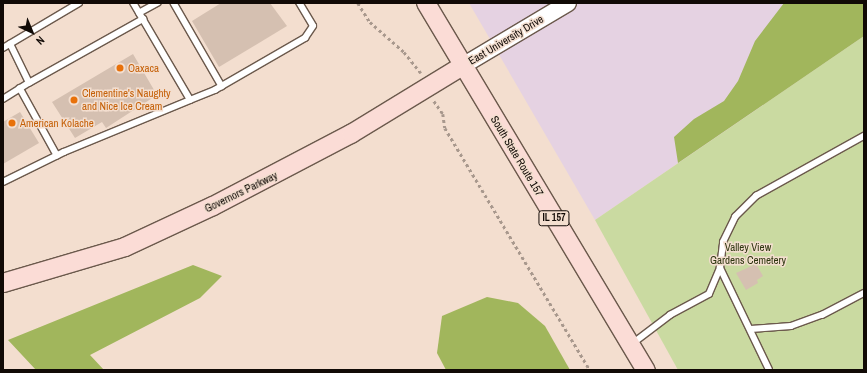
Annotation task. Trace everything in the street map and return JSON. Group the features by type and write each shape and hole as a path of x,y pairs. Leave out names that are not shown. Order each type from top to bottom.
{"main road":[{"name":"South State Route 157","path":"426,3 646,370"},
{"name":"East University Drive","path":"464,65 568,3"},
{"name":"Governors Parkway","path":"3,283 125,246 213,206 351,134 464,65"}],"lane":[{"path":"3,48 79,3"},
{"path":"133,3 190,100"},
{"path":"139,13 157,3"},
{"path":"174,3 222,86"},
{"path":"3,182 57,155 222,86 305,38 313,26 299,3"},
{"path":"3,99 20,88 143,20"},
{"path":"10,44 29,83"},
{"path":"20,88 57,155"},
{"path":"631,345 670,316 709,294 720,268 723,242 732,224 756,196 864,136"},
{"path":"720,268 751,329 769,370"},
{"path":"751,329 791,326 822,315 864,293"}],"path":[{"path":"358,3 370,22 404,52 418,68 427,88 443,114 446,128 590,370"}],"shaded area":[{"path":"469,3 864,3 864,36 595,220"}],"green space":[{"path":"784,3 864,3 864,36 678,163 674,137 694,119 724,101 738,81 755,41"},
{"name":"Valley View Gardens Cemetery","path":"864,36 864,370 678,370 595,220"},
{"path":"193,265 222,276 200,298 90,355 104,370 36,370 8,340"},
{"path":"487,297 518,303 545,326 570,370 446,370 437,353 442,316"}],"building":[{"path":"221,3 270,3 287,26 219,67 192,21"},
{"path":"133,54 157,95 106,128 102,122 75,138 52,102"},
{"path":"20,112 39,143 3,164 3,122"},
{"path":"756,264 763,276 757,280 758,283 746,290 736,273"}],"place":[{"name":"Oaxaca","path":"120,68"},
{"name":"Clementine's Naughty and Nice Ice Cream","path":"74,100"},
{"name":"American Kolache","path":"12,123"}]}
